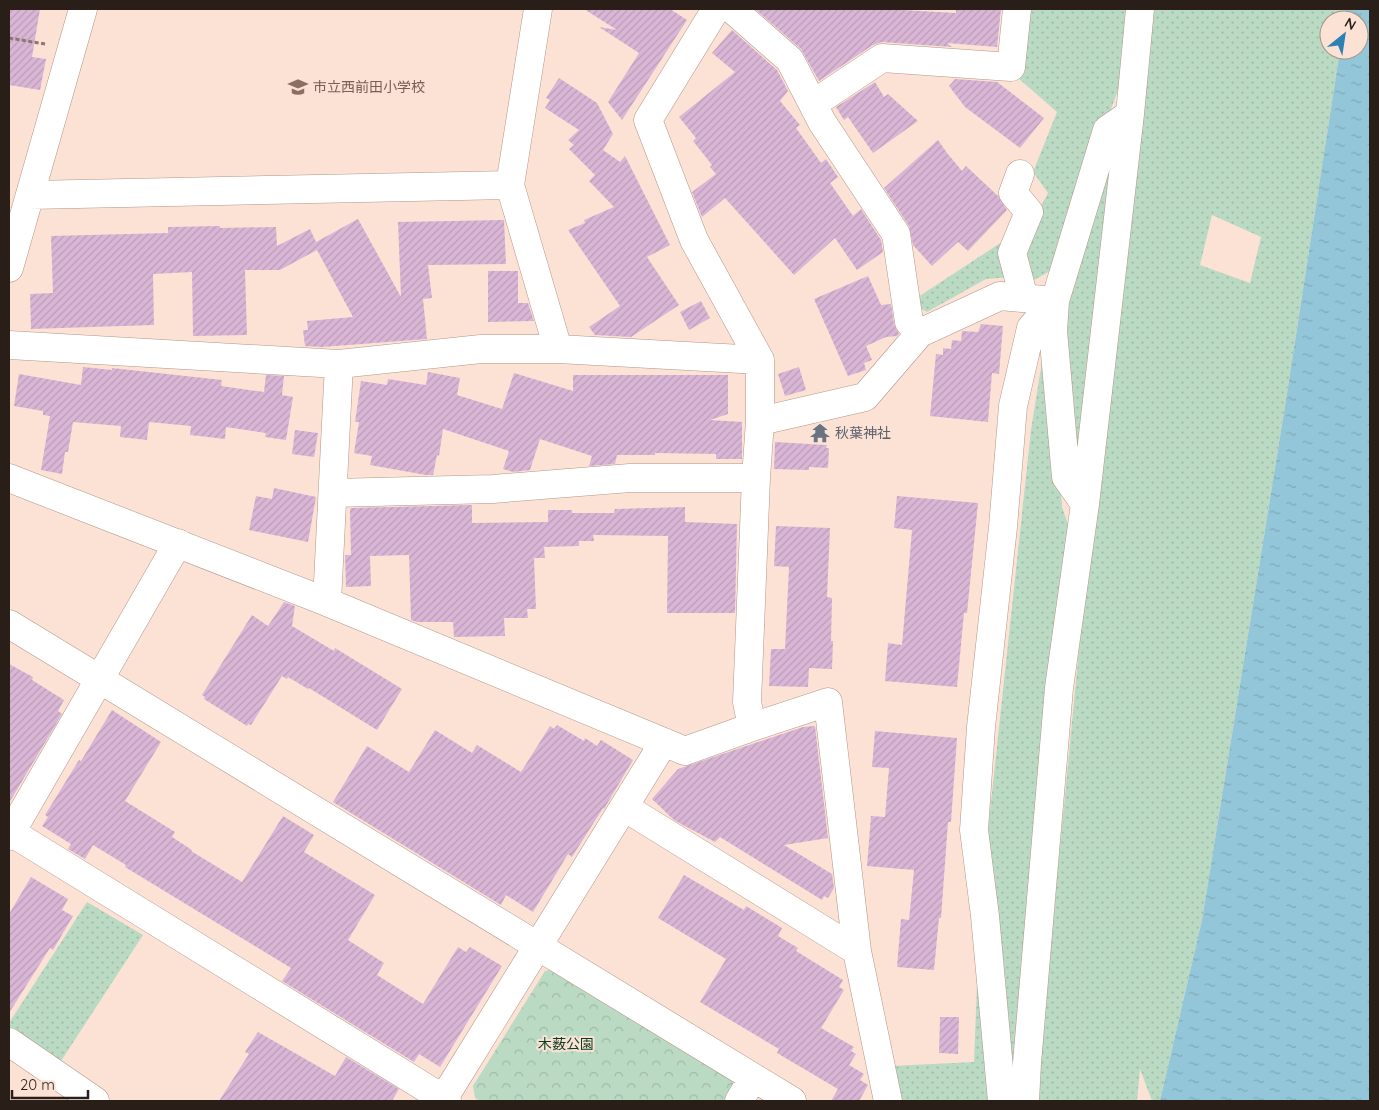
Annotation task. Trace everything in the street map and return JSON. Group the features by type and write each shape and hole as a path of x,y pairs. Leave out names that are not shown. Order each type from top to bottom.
{"street":[{"path":"10,262 84,9"},
{"path":"538,9 510,185 558,349"},
{"path":"716,9 648,120 694,240 760,360 760,421 747,702 752,726"},
{"path":"732,9 790,60 822,122 896,234 909,322 920,333"},
{"path":"813,104 882,58 1011,67 1017,9"},
{"path":"1025,1101 1059,688 1085,504 1130,114 1140,9"},
{"path":"1085,504 1066,477 1053,331 1055,301 1107,130 1130,114"},
{"path":"1020,174 1013,193 1028,212 1012,254 1024,298"},
{"path":"30,195 510,185"},
{"path":"760,421 865,397 920,333 1000,296 1055,301"},
{"path":"1002,1101 986,916 974,830 978,765 1003,527 1013,406 1031,328 1055,301"},
{"path":"9,345 339,364 481,349 558,349 760,360"},
{"path":"327,602 339,364"},
{"path":"9,478 327,602 685,751 752,726 828,702 857,950 888,1101"},
{"path":"333,493 493,489 630,478 756,478"},
{"path":"178,543 9,833 444,1101 664,742"},
{"path":"9,624 792,1101"},
{"path":"624,807 857,950"},
{"path":"9,1042 95,1101"},
{"path":"739,1101 753,1078"}],"path":[{"path":"9,38 72,49"}],"green space":[{"path":"1026,9 1128,9 1122,79 1052,270 1034,280 1023,240 1048,193 1033,172 1057,112 1018,78"},
{"path":"1149,9 1346,9 1319,10 1319,60 1338,60 1202,920 1160,1101 1152,1101 1140,1069 1137,1101 1037,1101 1098,452","holes":["1212,215 1261,237 1250,283 1200,265"]},
{"path":"1114,140 1078,475 1062,298"},
{"path":"1011,236 1011,277 986,279 927,312 918,307 915,299"},
{"path":"1048,324 1062,507 1071,533 1013,1101 988,830 1031,430"},
{"path":"87,902 143,935 61,1061 9,1028 9,1023"},
{"path":"978,959 992,1101 900,1101 892,1066 974,1062"},
{"name":"木薮公園","path":"553,969 733,1081 735,1089 728,1101 480,1101 475,1098 473,1086 545,971"}],"water":[{"path":"1370,9 1370,1101 1160,1101 1202,920 1338,60 1369,60 1369,10 1346,10"}],"building":[{"path":"9,9 40,9 32,57 46,59 40,90 9,85"},
{"path":"584,9 670,9 687,20 622,120 608,102 639,53 599,27 617,30"},
{"path":"755,9 884,9 956,13 956,9 1001,9 997,47 947,43 952,47 882,42 873,45 819,81 801,49"},
{"path":"732,30 777,70 788,91 780,101 800,125 796,128 821,163 826,159 838,177 830,183 853,216 861,209 881,240 883,252 857,270 835,238 794,275 725,198 702,217 692,192 716,174 710,167 712,165 693,141 696,138 679,117 735,72 712,53"},
{"path":"559,78 597,103 613,134 603,150 620,162 625,156 670,245 647,257 679,305 631,337 595,335 589,327 620,306 568,230 585,223 584,220 614,207 589,181 595,175 569,149 574,145 568,140 579,130 545,108 550,100 546,98"},
{"path":"955,79 997,82 1044,118 1020,148 965,107 949,86"},
{"path":"875,82 884,97 888,94 918,121 873,153 848,117 844,120 836,107"},
{"path":"938,140 962,171 966,166 998,196 1007,210 968,251 958,242 932,266 913,245 909,226 884,188"},
{"path":"358,219 401,297 398,222 504,220 506,264 428,265 432,298 423,299 427,339 322,347 305,346 303,330 308,330 307,321 353,317 317,250 280,270 245,270 247,335 193,336 192,272 153,274 154,325 31,329 30,294 53,293 51,236 168,233 168,227 276,227 277,246 310,229 316,242"},
{"path":"488,271 518,271 518,303 528,303 534,321 488,322"},
{"path":"868,276 881,305 891,304 894,324 899,334 886,337 866,346 872,360 864,363 866,370 848,376 814,299"},
{"path":"701,301 710,318 689,330 680,312"},
{"path":"981,324 1003,326 999,374 992,373 988,422 930,416 936,354 943,355 943,348 951,349 952,340 961,341 962,331 978,332"},
{"path":"83,367 112,370 112,368 222,380 221,386 264,392 266,375 284,376 282,395 293,397 286,440 265,437 266,433 226,427 225,439 190,435 191,426 149,422 147,440 120,437 121,426 73,422 68,452 65,452 62,474 41,470 50,416 43,415 43,411 14,406 19,374 81,385"},
{"path":"799,367 806,390 785,396 778,374"},
{"path":"428,372 460,378 457,395 502,409 514,373 573,391 573,375 728,375 728,414 710,420 742,422 742,459 716,459 716,454 655,453 655,455 617,455 615,464 589,466 592,456 540,439 530,470 513,472 503,469 509,451 443,429 439,456 437,455 433,475 370,465 372,456 354,453 359,422 355,422 361,381 387,385 388,379 426,385"},
{"path":"295,430 318,433 314,457 292,454"},
{"path":"775,442 827,445 826,448 829,448 828,468 809,467 809,470 774,469"},
{"path":"274,488 316,497 308,542 249,530 256,496 272,499"},
{"path":"897,496 978,503 967,613 964,613 957,687 885,681 888,643 902,645 912,530 894,528"},
{"path":"472,505 472,523 548,522 548,510 572,510 572,513 614,513 615,509 685,507 685,522 737,524 735,613 667,613 668,536 593,535 594,541 579,541 579,546 544,547 545,558 534,558 536,609 527,609 528,618 504,618 505,636 454,637 453,622 417,622 411,620 409,555 370,556 371,586 346,587 345,555 351,555 351,508"},
{"path":"776,526 830,528 827,597 832,598 832,669 809,668 808,687 769,686 771,649 785,649 789,567 774,566"},
{"path":"284,602 295,606 292,626 334,651 335,648 402,689 377,730 288,677 287,679 282,676 251,725 248,724 247,726 204,699 205,697 202,695 252,615 268,626"},
{"path":"9,664 33,677 32,680 64,700 58,711 62,714 9,803"},
{"path":"112,710 161,742 125,801 175,832 172,837 191,851 242,882 283,816 314,835 304,852 375,895 348,940 384,963 377,975 423,1004 458,947 466,952 470,947 502,966 440,1067 419,1054 414,1062 282,981 291,968 125,867 126,865 93,845 85,859 68,849 71,844 42,826 48,817 45,815"},
{"path":"557,725 584,741 585,738 597,746 601,740 633,760 604,809 572,857 568,854 533,912 506,895 501,905 333,802 367,746 409,772 435,730 472,753 477,745 521,772 550,726 554,729"},
{"path":"815,726 828,838 784,845 832,874 834,888 828,898 824,896 822,900 720,837 715,842 674,820 652,799 678,769 803,727"},
{"path":"875,731 957,738 951,822 948,822 941,918 939,918 934,970 897,967 901,919 909,920 914,870 867,866 871,816 885,817 889,768 872,767"},
{"path":"684,875 744,910 746,906 782,928 778,936 798,948 796,951 843,980 839,987 844,990 821,1028 854,1047 851,1051 856,1054 849,1065 864,1074 860,1080 868,1085 859,1101 831,1101 838,1089 777,1053 779,1049 700,1002 726,959 658,918"},
{"path":"31,877 68,899 62,910 73,916 53,950 50,948 9,1013 9,914"},
{"path":"940,1017 959,1017 958,1054 939,1053"},
{"path":"258,1032 335,1076 346,1057 399,1089 392,1101 219,1101 249,1054 245,1052"}],"place":[{"name":"市立西前田小学校","path":"298,87"},
{"name":"秋葉神社","path":"820,433"}]}
